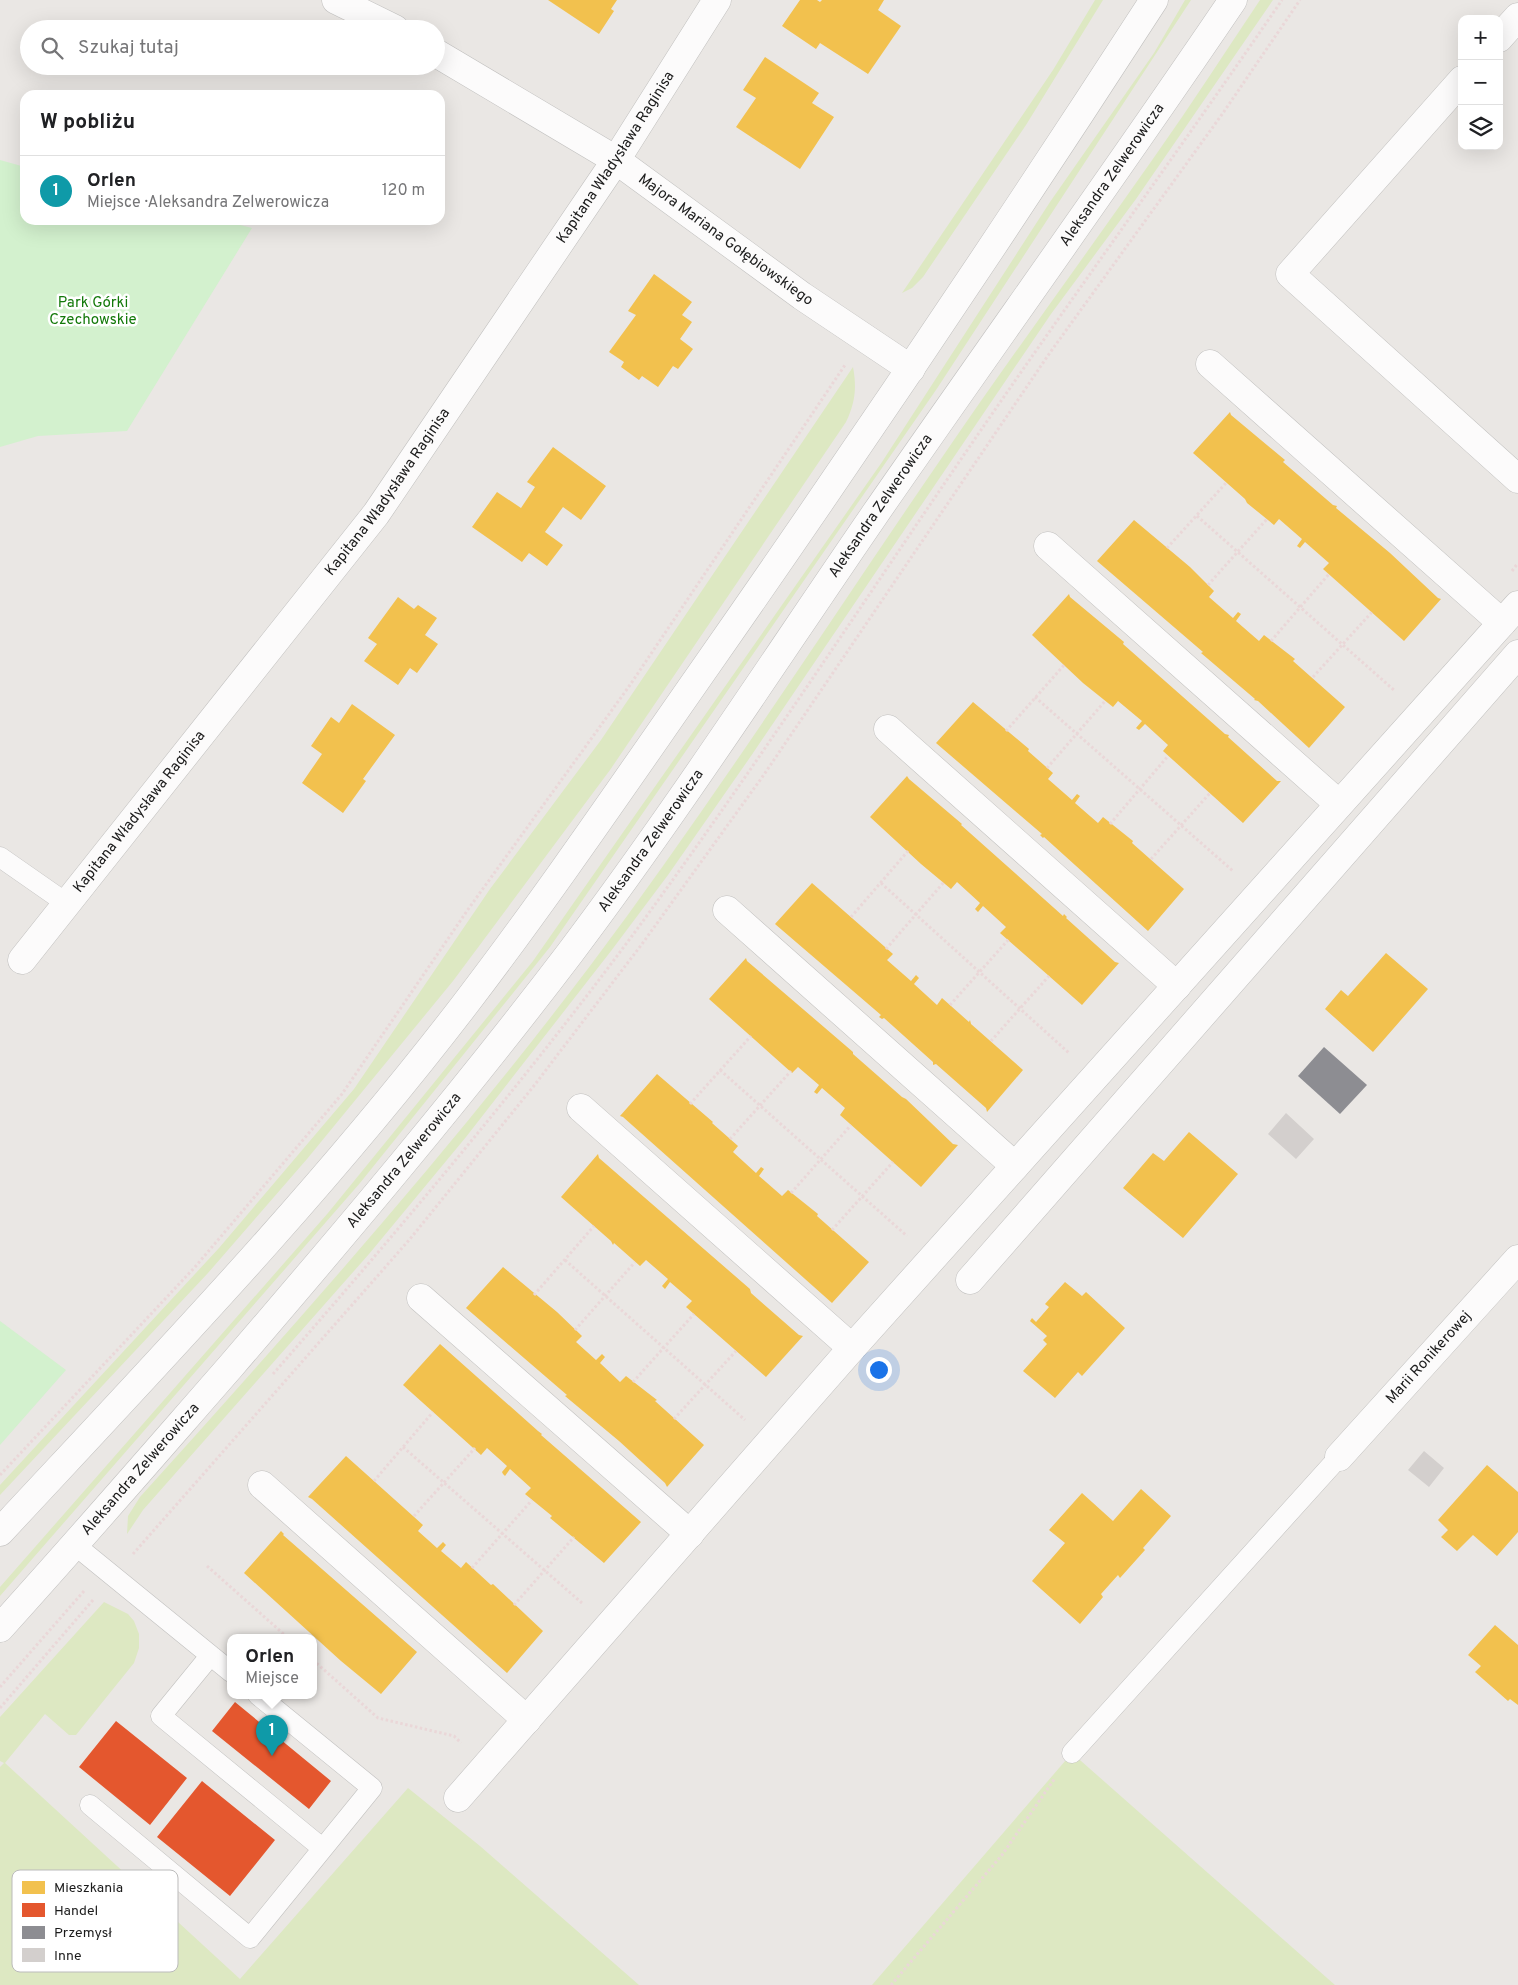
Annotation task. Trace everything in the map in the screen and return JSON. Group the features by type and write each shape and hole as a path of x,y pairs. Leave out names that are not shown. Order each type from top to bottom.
{"street":[{"path":"336,0 377,20"},
{"name":"Kapitana Władysława Raginisa","path":"22,960 376,514 616,160 718,0"},
{"path":"0,1532 194,1324 267,1242 401,1085 466,1003 635,769 911,369 1154,0"},
{"name":"Aleksandra Zelwerowicza","path":"0,1628 75,1545 362,1214 484,1064 572,950 654,837 999,335 1151,122 1233,0"},
{"path":"1503,34 1518,17"},
{"name":"Majora Mariana Gołębiowskiego","path":"445,58 616,160 794,290 911,369"},
{"path":"1458,85 1290,274 1518,479"},
{"path":"458,1798 852,1348 1510,614 1210,364"},
{"path":"1048,546 1340,804"},
{"path":"970,1280 1518,654"},
{"path":"888,729 1177,986"},
{"path":"727,910 1015,1166"},
{"path":"581,1108 852,1348"},
{"name":"Marii Ronikerowej","path":"1339,1457 1518,1259"},
{"path":"421,1298 690,1534"},
{"path":"262,1486 527,1720"}],"lane":[{"path":"0,856 66,903"},
{"path":"1072,1753 1339,1457"},
{"path":"75,1545 227,1669"},
{"path":"210,1656 161,1716 322,1848"},
{"path":"178,1878 250,1938 372,1788 263,1699"},
{"path":"90,1805 168,1870"}],"path":[{"path":"0,1475 194,1267 342,1094 469,908 630,685 864,338"},
{"path":"1167,548 1226,483"},
{"path":"1197,516 1402,697"},
{"path":"1208,585 1267,518"},
{"path":"1271,641 1329,574"},
{"path":"1312,678 1372,612"},
{"path":"1006,731 1065,664"},
{"path":"1035,698 1078,733 1233,872"},
{"path":"1047,768 1106,700"},
{"path":"1110,824 1168,756"},
{"path":"1151,859 1210,793"},
{"path":"851,917 908,851"},
{"path":"886,949 944,882"},
{"path":"881,883 1072,1055"},
{"path":"950,1005 1009,939"},
{"path":"991,1041 1049,976"},
{"path":"690,1104 751,1036"},
{"path":"720,1070 910,1239"},
{"path":"730,1139 791,1071"},
{"path":"791,1193 851,1125"},
{"path":"832,1230 893,1162"},
{"path":"534,1295 594,1226"},
{"path":"565,1260 748,1422"},
{"path":"575,1330 635,1262"},
{"path":"633,1382 694,1314"},
{"path":"674,1419 736,1351"},
{"path":"374,1481 433,1412"},
{"path":"404,1446 585,1606"},
{"path":"414,1516 475,1448"},
{"path":"472,1568 532,1500"},
{"path":"514,1605 574,1536"},
{"path":"207,1566 284,1634"},
{"path":"891,1985 1002,1855 1072,1753"}],"green space":[{"path":"1095,0 1103,0 1026,125 923,277 912,288 902,293 1053,70"},
{"path":"1185,0 1191,0 936,390 550,947 360,1183 0,1596 0,1587 328,1213 533,961 882,462 1050,202 1154,53"},
{"path":"1260,0 1273,0 1136,199 1051,314 668,875 466,1137 369,1254 143,1510 127,1534 128,1516 140,1497 314,1302 427,1170 537,1035 636,904 725,777 995,381 1168,137"},
{"name":"Park Górki Czechowskie","path":"0,160 20,166 20,225 240,225 252,228 127,431 38,436 0,447"},
{"path":"853,367 854,395 846,422 610,770 453,981 307,1159 208,1273 0,1495 0,1485 219,1248 354,1089 490,889 601,740"},
{"path":"0,1321 66,1370 0,1445"},
{"path":"104,1602 128,1614 134,1621 139,1634 139,1648 134,1663 76,1735 69,1735 45,1714 5,1763 121,1870 12,1870 12,1972 178,1972 178,1922 240,1979 408,1788 480,1846 639,1985 0,1985 0,1767 4,1763 0,1761 0,1717"},
{"path":"1072,1753 1335,1985 872,1985"}],"building: Mieszkania":[{"path":"548,0 617,0 611,9 614,11 599,34"},
{"path":"800,0 817,0 820,2 822,0 884,0 878,10 901,26 868,74 820,43 816,49 782,26"},
{"path":"765,57 819,93 812,103 834,117 800,169 736,127 756,98 743,90"},
{"path":"654,274 692,302 682,315 692,322 680,339 693,349 678,369 673,366 658,387 642,376 639,380 621,367 624,362 609,352 636,315 628,311"},
{"path":"1230,412 1231,415 1285,460 1283,462 1333,505 1337,506 1336,508 1441,599 1404,641 1323,569 1329,563 1305,542 1300,548 1297,546 1302,539 1279,519 1274,525 1193,453"},
{"path":"553,447 606,486 581,520 563,507 545,532 563,545 547,566 529,553 522,562 472,527 497,492 521,508 535,487 527,482"},
{"path":"1134,520 1190,567 1214,591 1209,597 1233,618 1238,612 1241,614 1236,621 1259,641 1264,635 1295,659 1293,661 1345,707 1309,748 1258,701 1254,700 1201,653 1203,652 1097,561"},
{"path":"1069,594 1070,597 1124,642 1123,644 1225,734 1229,735 1228,737 1277,781 1281,781 1243,823 1163,751 1168,745 1145,724 1139,730 1136,728 1142,721 1118,701 1113,707 1083,683 1032,635"},
{"path":"398,597 414,609 418,605 437,618 425,635 438,644 417,673 410,668 398,685 364,661 377,644 368,638"},
{"path":"973,702 1029,749 1028,751 1053,773 1048,779 1072,800 1077,794 1080,796 1075,803 1098,823 1103,817 1133,841 1132,843 1184,889 1148,931 1043,838 1040,835 1042,834 936,743"},
{"path":"352,704 395,735 363,779 366,781 343,813 302,783 322,754 311,746 331,717 339,723"},
{"path":"907,776 1063,916 1064,914 1066,918 1115,962 1119,963 1082,1005 1000,933 1006,927 983,906 978,912 975,909 980,903 957,882 951,889 870,817"},
{"path":"812,883 893,954 887,960 911,981 916,975 919,978 914,984 937,1005 942,998 969,1022 970,1020 971,1024 1023,1070 987,1112 986,1108 936,1064 933,1065 933,1062 884,1018 879,1017 881,1015 775,924"},
{"path":"1386,953 1428,989 1373,1052 1325,1009 1341,990 1348,996"},
{"path":"746,958 747,961 906,1099 953,1144 958,1145 921,1187 840,1115 845,1108 822,1088 817,1094 814,1092 819,1085 798,1067 792,1073 709,999"},
{"path":"657,1074 738,1146 733,1152 756,1173 761,1167 764,1169 759,1176 782,1196 788,1190 818,1214 817,1216 869,1262 832,1303 620,1116"},
{"path":"1189,1132 1238,1174 1183,1238 1123,1188 1153,1153 1164,1161"},
{"path":"598,1154 599,1158 750,1289 751,1293 799,1335 803,1336 766,1377 686,1307 692,1301 670,1282 665,1289 662,1286 668,1279 646,1260 640,1266 614,1243 613,1245 611,1241 561,1197"},
{"path":"503,1267 557,1312 582,1336 576,1342 596,1360 602,1354 605,1357 600,1363 620,1382 626,1376 657,1400 655,1401 704,1445 667,1487 665,1483 619,1441 466,1308"},
{"path":"1065,1282 1082,1296 1086,1292 1125,1328 1082,1376 1078,1372 1055,1398 1023,1371 1047,1344 1043,1340 1047,1336 1030,1321 1032,1318 1036,1322 1049,1307 1045,1304"},
{"path":"440,1344 641,1522 604,1563 550,1518 552,1516 525,1494 531,1488 510,1469 505,1476 502,1472 507,1466 487,1448 481,1455 403,1385"},
{"path":"346,1456 423,1525 418,1531 437,1548 443,1542 446,1545 441,1551 461,1568 466,1562 491,1585 493,1584 543,1631 507,1673 308,1497"},
{"path":"1487,1465 1518,1492 1518,1532 1497,1556 1473,1535 1457,1551 1441,1537 1448,1530 1438,1520"},
{"path":"1141,1489 1171,1516 1143,1548 1145,1550 1120,1578 1118,1575 1101,1594 1103,1597 1080,1624 1032,1581 1065,1543 1049,1530 1082,1493 1113,1521"},
{"path":"281,1531 283,1535 417,1652 381,1694 317,1639 317,1634 311,1634 244,1573"},
{"path":"1495,1625 1518,1645 1518,1705 1510,1699 1508,1701 1475,1672 1481,1666 1468,1655"}],"building: Handel":[{"path":"235,1702 331,1781 309,1809 212,1731"},
{"path":"116,1721 187,1778 150,1825 79,1767"},
{"path":"202,1781 275,1840 230,1896 157,1837"}],"building: Przemysł":[{"path":"1324,1047 1367,1085 1340,1114 1298,1076"}],"building: Inne":[{"path":"1286,1113 1314,1139 1296,1159 1268,1134"},
{"path":"1424,1451 1444,1468 1429,1487 1408,1470"}],"place":[{"name":"Orlen","path":"272,1756"}]}
